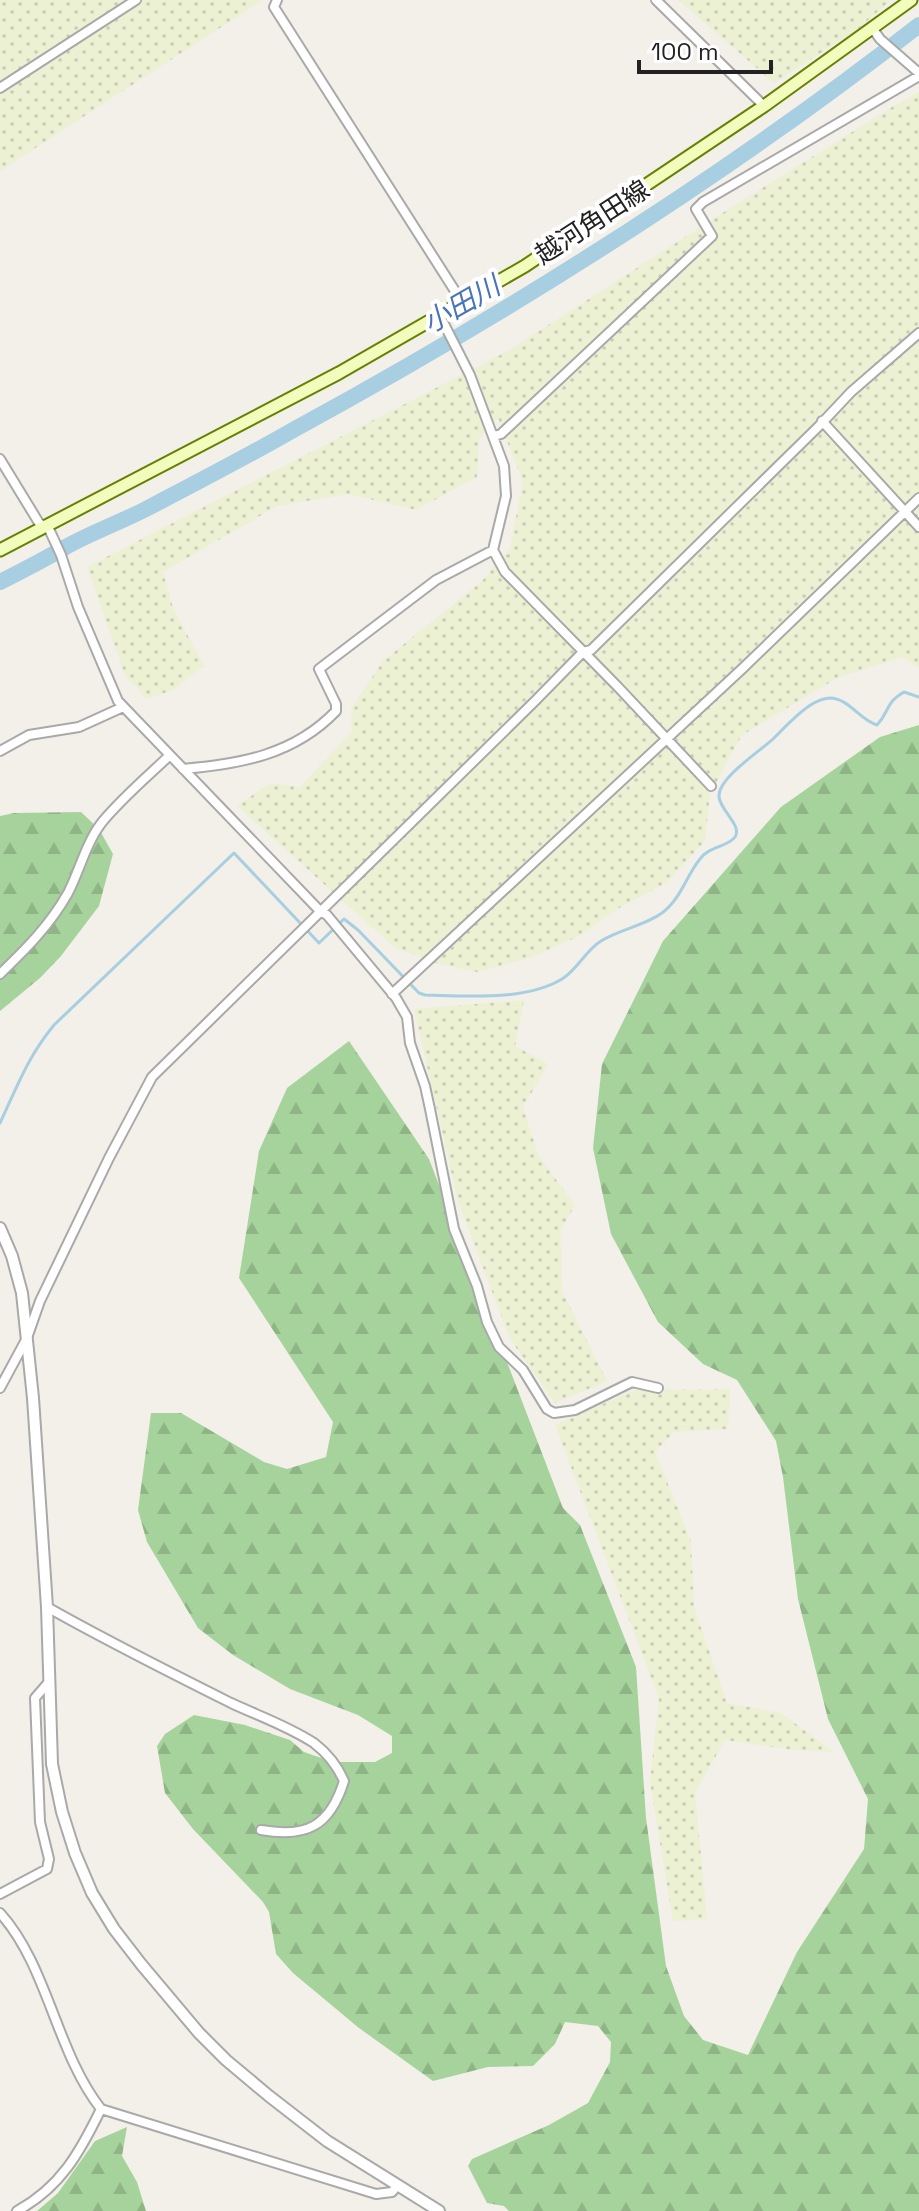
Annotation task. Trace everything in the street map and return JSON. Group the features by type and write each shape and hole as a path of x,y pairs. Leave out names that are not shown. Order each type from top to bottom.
{"main road":[{"name":"越河角田線","path":"0,550 339,373 533,261 876,34 911,0"}],"street":[{"path":"0,88 136,0"},
{"path":"277,0 274,7 462,302"},
{"path":"656,0 764,106"},
{"path":"494,436 501,434 712,236 696,209 703,202 919,74 876,34"},
{"path":"439,314 470,375 504,466 506,496 493,550 505,572 711,786"},
{"path":"0,1388 27,1338 40,1301 81,1214 152,1077 583,652 591,650 649,595 851,392 919,333"},
{"path":"822,421 919,527"},
{"path":"0,459 39,523 49,529 118,701 327,915 407,1017 410,1043 425,1086 454,1229 499,1347 523,1370 547,1409 554,1413 575,1410 632,1382 658,1388"},
{"path":"392,994 919,498"},
{"path":"183,769 237,764 265,756 297,740 329,718 336,711 336,704 319,669 436,580 493,550"},
{"path":"0,751 29,735 79,727 123,707"},
{"path":"0,974 55,916 104,820 170,755"},
{"path":"0,1228 22,1293 27,1338 47,1607 52,1764 62,1812 92,1893 114,1929 183,2015 226,2060 327,2141 439,2211"},
{"path":"47,1607 86,1630 294,1731 331,1758 344,1781 326,1818 310,1828 291,1832 261,1830"},
{"path":"0,1894 47,1869 49,1859 40,1822 35,1698 48,1683"},
{"path":"0,1913 31,1964 66,2048 101,2109 376,2194 392,2192 398,2185"},
{"path":"17,2211 37,2200 55,2184 82,2148 101,2109"}],"green space":[{"path":"0,0 126,0 0,83"},
{"path":"139,0 263,0 0,171 0,89"},
{"path":"678,0 891,0 858,29 774,83"},
{"path":"919,92 919,668 902,657 837,678 742,735 710,794 705,841 666,883 617,909 581,935 532,957 477,972 436,963 395,948 237,806 270,783 300,787 352,731 351,709 383,661 482,581 510,548 523,482 498,418 479,438 477,477 416,510 348,494 277,506 163,572 173,608 204,666 173,690 146,699 126,678 87,567 508,351"},
{"path":"919,725 919,2211 509,2211 504,2206 487,2203 468,2166 472,2159 549,2125 588,2103 610,2062 611,2042 598,2026 565,2022 555,2044 533,2066 488,2067 433,2081 359,2028 293,1973 276,1954 269,1912 263,1902 193,1829 165,1793 157,1746 165,1734 194,1715 245,1725 290,1740 304,1752 333,1762 375,1762 392,1753 392,1736 358,1715 290,1689 233,1655 198,1628 147,1542 138,1510 151,1413 181,1413 264,1462 287,1469 326,1457 333,1422 239,1278 259,1151 287,1088 349,1041 429,1159 563,1508 580,1525 636,1667 646,1818 666,1966 684,2016 703,2040 748,2055 797,1952 864,1849 868,1799 828,1719 798,1599 776,1441 737,1380 703,1364 658,1322 611,1234 593,1148 602,1064 663,941 781,807 880,737"},
{"path":"81,812 99,829 113,854 99,906 61,956 0,1011 0,816"},
{"path":"524,1000 515,1046 548,1064 523,1108 539,1157 575,1205 561,1231 562,1291 607,1381 555,1403 510,1339 458,1201 414,1009"},
{"path":"730,1389 728,1429 674,1432 655,1452 691,1541 694,1607 727,1703 781,1713 834,1752 793,1750 725,1740 695,1793 707,1919 673,1921 650,1782 659,1698 555,1425 635,1390"},
{"path":"127,2127 122,2156 137,2182 146,2211 37,2211 58,2193 95,2141"}],"waterway":[{"name":"小田川","path":"0,582 258,450 537,289 693,189 919,25"},
{"path":"0,1123 30,1060 54,1025 234,853 319,943 344,919 419,993 477,996 531,991 562,979 601,941 648,921 669,907 704,855 735,837 736,827 722,806 719,795 726,780 804,710 823,699 837,699 877,725 898,696 904,692 919,697"}]}
